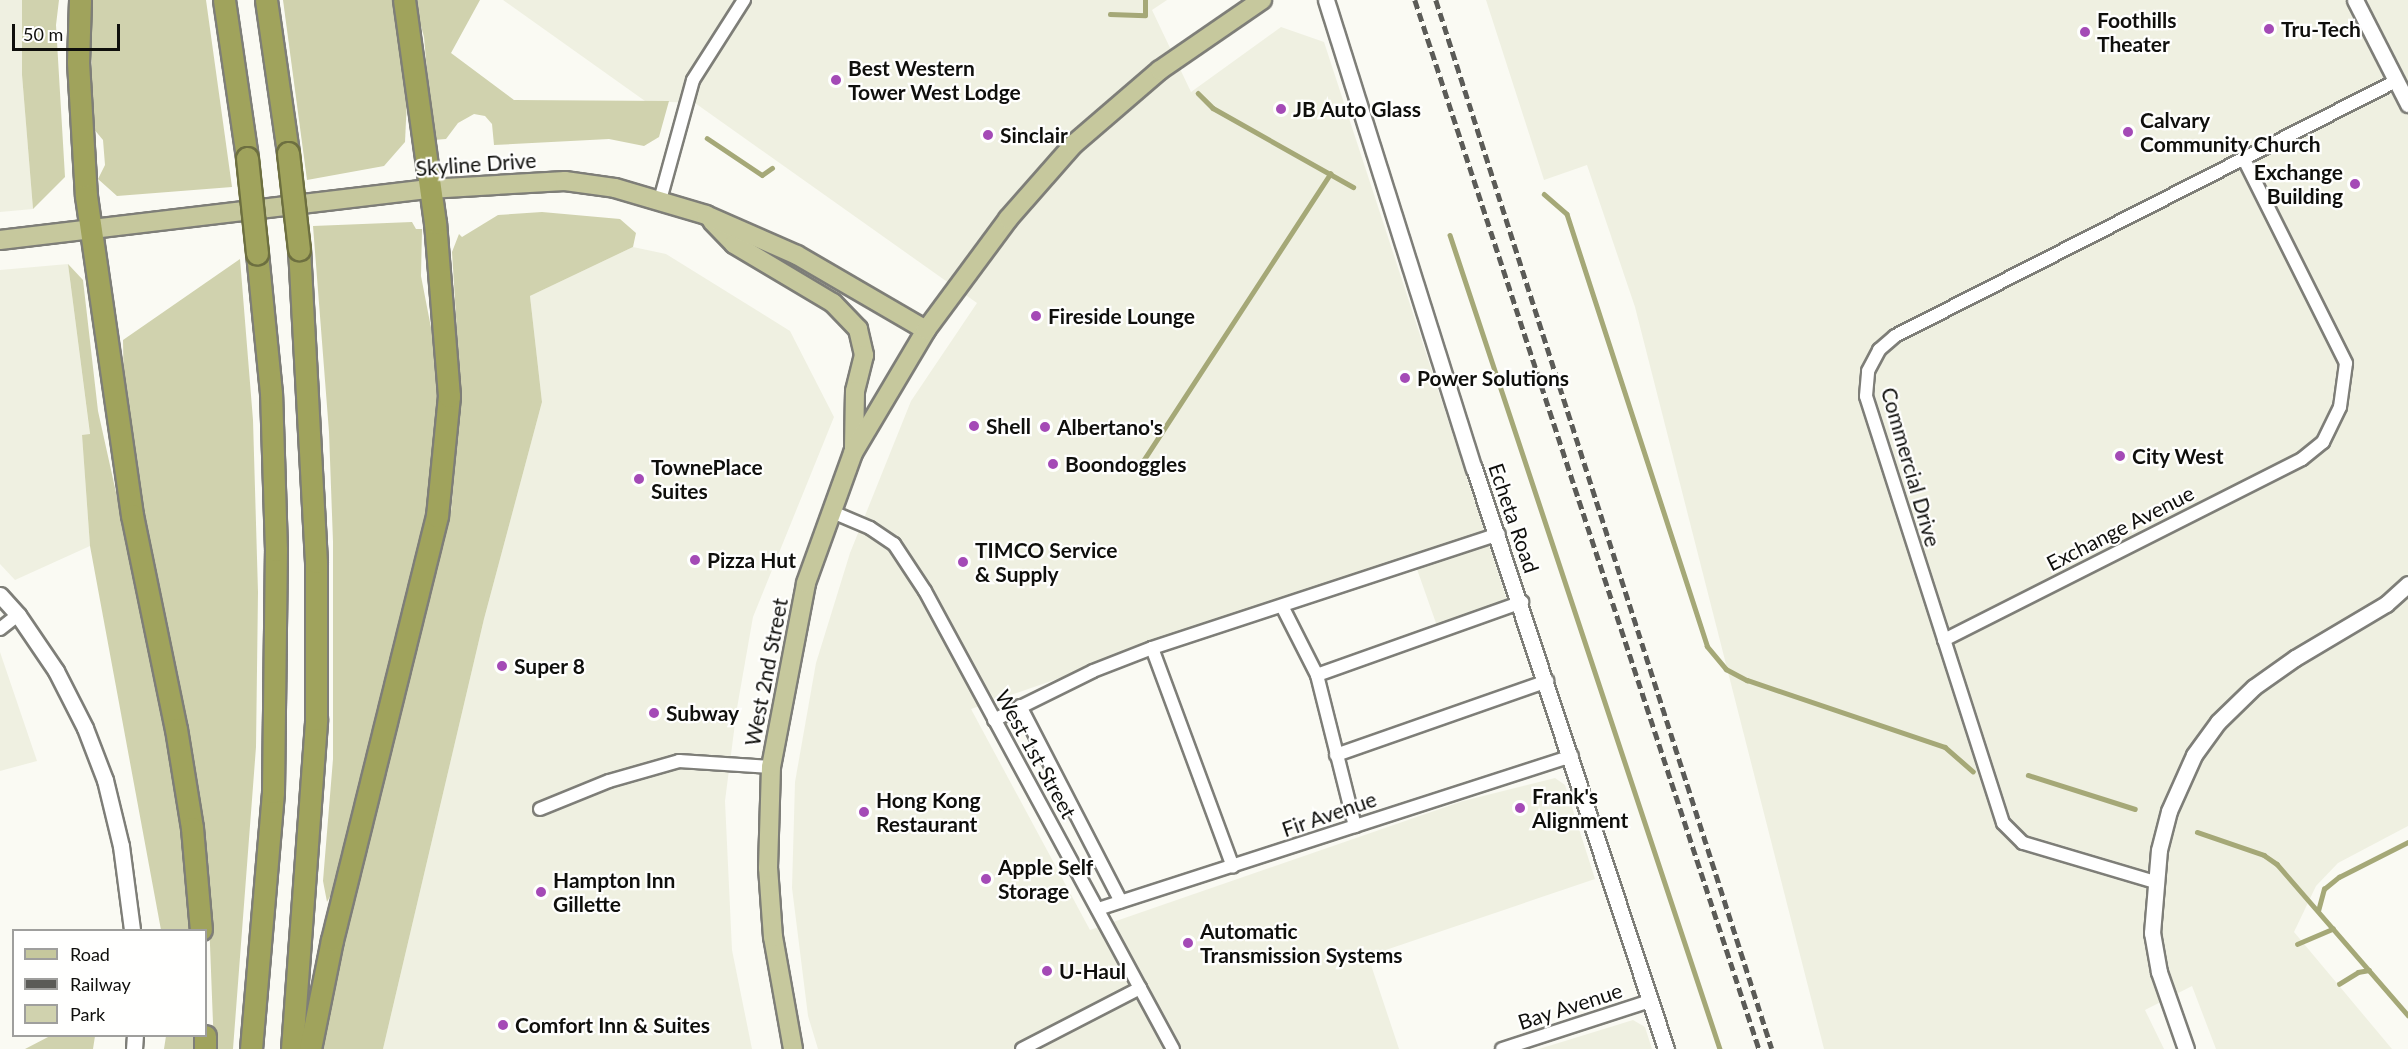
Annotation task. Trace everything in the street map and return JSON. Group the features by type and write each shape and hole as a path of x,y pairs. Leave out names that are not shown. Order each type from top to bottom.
{"highway":[{"path":"80,0 78,62 91,228 132,515 176,729 192,828 201,929"},
{"path":"224,0 247,158 271,393 276,550 273,792 251,1049"},
{"path":"266,0 299,249 316,562 316,719 292,1049"},
{"path":"310,1049 332,940 436,516 449,396 429,189 404,0"}],"main road":[{"name":"West 2nd Street","path":"793,1049 773,937 768,868 771,767 795,629 830,511 854,453 926,330 1008,219 1074,144 1160,70 1262,0"},
{"name":"Skyline Drive","path":"0,240 429,189 566,180 660,200 706,215 797,255 926,330"},
{"path":"706,215 734,244 833,303 858,329 864,355 855,391 854,453"}],"street":[{"path":"660,200 693,80 744,0"},
{"name":"Echeta Road","path":"1326,0 1666,1049"},
{"path":"2355,0 2408,104"},
{"name":"Commercial Drive","path":"2155,882 2023,843 2003,823 1866,396 1868,371 1879,350 1895,336 2396,81"},
{"name":"Exchange Avenue","path":"1944,640 2302,459 2323,442 2340,407 2346,363 2244,159"},
{"name":"West 1st Street","path":"830,511 870,528 894,544 925,591 1173,1049"},
{"path":"994,720 1020,706 1152,648 1283,608 1499,534"},
{"path":"2186,1049 2159,972 2152,933 2155,882 2169,811 2194,754 2218,722 2254,687 2295,658 2386,604 2408,584"},
{"path":"0,595 18,615 56,671 86,728 105,780 122,846 132,929"},
{"path":"1317,675 1522,602"},
{"path":"1283,608 1317,675 1355,825"},
{"path":"0,630 18,615"},
{"path":"1152,648 1233,867"},
{"path":"1336,755 1547,681"},
{"path":"1020,706 1121,902"},
{"name":"Fir Avenue","path":"1098,909 1572,756"},
{"path":"540,810 609,781 679,761 771,767"},
{"path":"1022,1049 1140,988"},
{"name":"Bay Avenue","path":"1502,1049 1650,1001"}],"shaded area":[{"path":"0,0 22,0 22,75 33,209 0,212"},
{"path":"503,0 1167,0 1152,10 1191,92 1281,27 1324,42 1507,600 1437,626 1412,555 971,709 1090,930 1463,801 1555,778 1565,785 1595,879 1368,956 1399,1049 818,1049 808,1016 792,888 795,782 816,663 850,553 911,401 977,303 695,103 645,101"},
{"path":"1486,0 2408,0 2408,826 2338,863 2316,886 2294,932 2392,1049 2216,1049 2192,986 2145,1010 2164,1049 1824,1049 1635,307 1587,165 1544,180"},
{"path":"633,247 666,254 790,331 834,417 753,617 737,708 725,801 732,950 752,1049 383,1049 484,619 542,402 530,296"},
{"path":"68,264 90,435 82,435 90,546 15,580 0,564 0,270"},
{"path":"0,652 37,761 0,771"},
{"path":"1633,1020 1645,1027 1652,1049 1539,1049"}],"green space":[{"path":"22,0 59,0 56,25 65,177 33,209 22,75"},
{"path":"90,0 206,0 232,187 117,196 98,179 105,165 103,140 93,128"},
{"path":"283,0 392,0 407,100 405,142 384,166 307,180"},
{"path":"414,0 480,0 451,53 514,100 669,101 659,137 644,146 609,139 494,145 492,124 485,116 474,114 458,123 446,139 433,140 424,37"},
{"path":"542,212 620,219 636,233 633,247 530,296 542,402 484,619 383,1049 317,1049 338,947 451,512 461,397 452,252 459,234 462,237 498,215"},
{"path":"412,222 416,229 422,229 421,276 439,369 437,443 425,528 337,883 327,902 323,881 333,759 333,542 329,432 313,226"},
{"path":"240,259 253,420 258,592 256,747 233,1049 214,1049 208,893 197,795 180,693 142,527 124,403 123,340"},
{"path":"68,264 83,280 98,411 161,696 183,823 192,929 161,929 90,546 82,435 90,434"},
{"path":"48,1037 95,1037 93,1049 25,1049"},
{"path":"166,1037 196,1037 196,1049 164,1049"}],"waterway":[{"path":"1110,14 1145,15 1145,0"},
{"path":"1198,93 1213,108 1353,187"},
{"path":"707,138 762,175 772,168"},
{"path":"1143,461 1330,174"},
{"path":"1544,194 1567,214 1707,646 1726,669 1747,680 1945,747 1973,771"},
{"path":"1450,235 1720,1049"},
{"path":"2028,775 2135,809"},
{"path":"2197,832 2264,855 2277,864 2408,1015"},
{"path":"2318,911 2324,889 2339,877 2408,842"},
{"path":"2297,944 2333,929"},
{"path":"2339,984 2358,972 2369,970"}],"railway":[{"path":"1415,0 1759,1049"},
{"path":"1436,0 1772,1049"}],"place":[{"name":"Tru-Tech","path":"2269,29"},
{"name":"Foothills Theater","path":"2085,32"},
{"name":"Best Western Tower West Lodge","path":"836,80"},
{"name":"JB Auto Glass","path":"1281,109"},
{"name":"Calvary Community Church","path":"2128,132"},
{"name":"Sinclair","path":"988,135"},
{"name":"Exchange Building","path":"2355,184"},
{"name":"Fireside Lounge","path":"1036,316"},
{"name":"Power Solutions","path":"1405,378"},
{"name":"Shell","path":"974,426"},
{"name":"Albertano's","path":"1045,427"},
{"name":"City West","path":"2120,456"},
{"name":"Boondoggles","path":"1053,464"},
{"name":"TownePlace Suites","path":"639,479"},
{"name":"Pizza Hut","path":"695,560"},
{"name":"TIMCO Service & Supply","path":"963,562"},
{"name":"Super 8","path":"502,666"},
{"name":"Subway","path":"654,713"},
{"name":"Frank's Alignment","path":"1520,808"},
{"name":"Hong Kong Restaurant","path":"864,812"},
{"name":"Apple Self Storage","path":"986,879"},
{"name":"Hampton Inn Gillette","path":"541,892"},
{"name":"Automatic Transmission Systems","path":"1188,943"},
{"name":"U-Haul","path":"1047,971"},
{"name":"Comfort Inn & Suites","path":"503,1025"}]}
